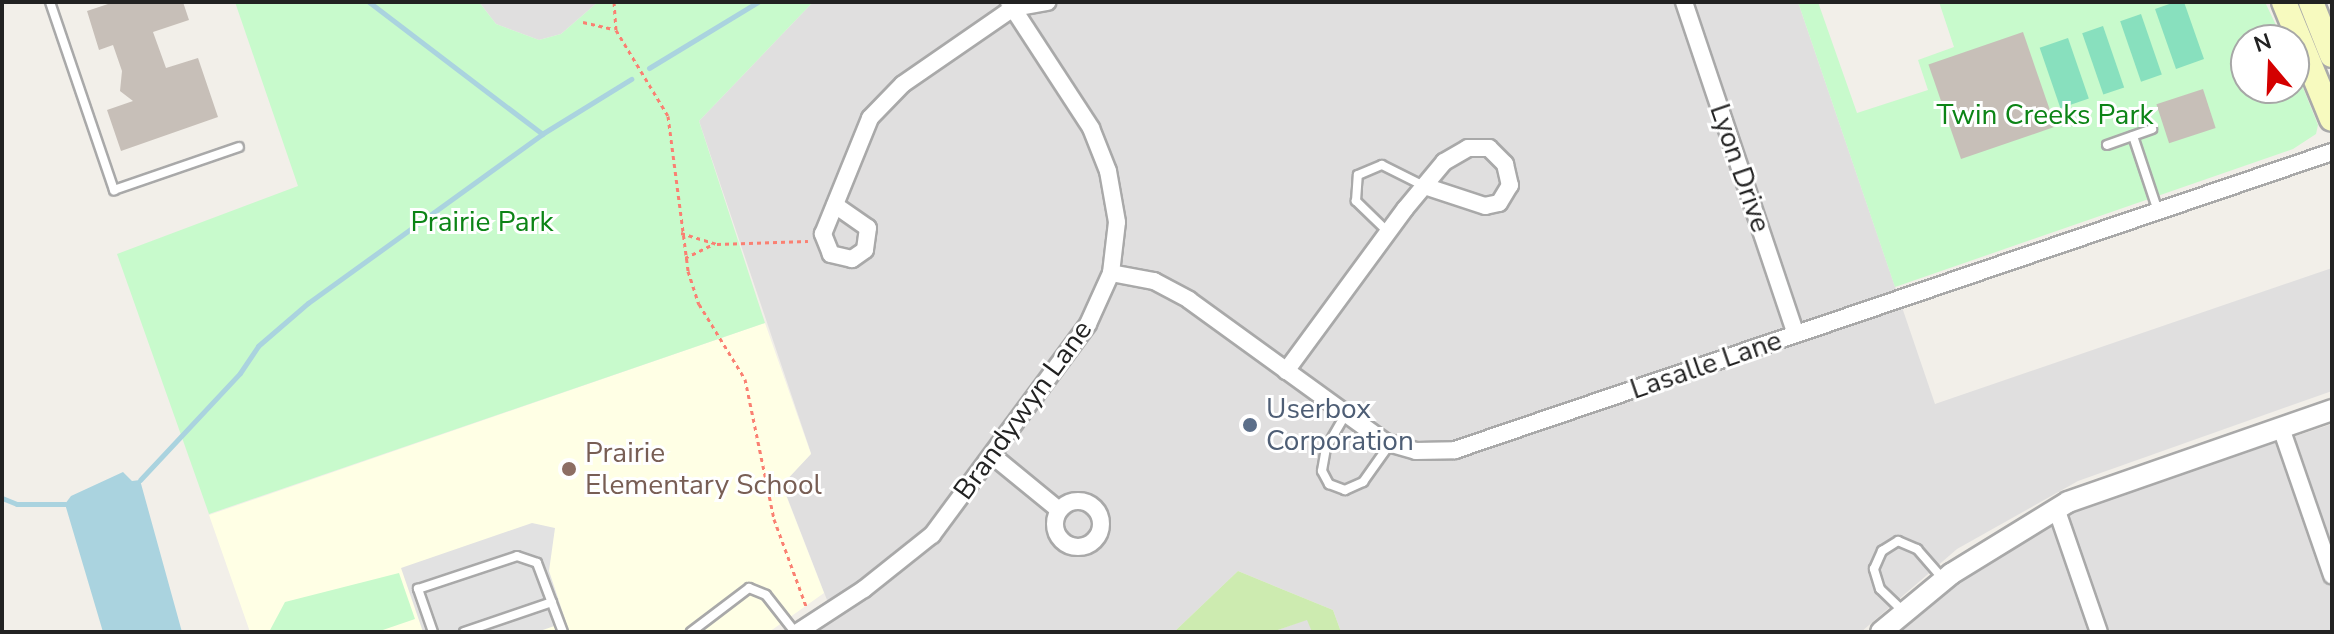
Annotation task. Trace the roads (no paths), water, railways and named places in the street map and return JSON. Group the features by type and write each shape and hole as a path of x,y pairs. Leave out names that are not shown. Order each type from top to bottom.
{"main road":[{"path":"2284,2 2332,119"},
{"path":"2311,2 2332,55"}],"street":[{"path":"835,205 864,221 868,243 859,256 845,260 831,254 823,240 835,205 870,118 886,99 1011,5 1047,2"},
{"name":"Lyon Drive","path":"1684,2 1796,334"},
{"name":"Brandywyn Lane","path":"802,629 932,535 1088,324 1111,273 1117,222 1108,171 1091,128 1011,5"},
{"path":"1286,371 1388,232 1424,186 1449,158 1480,147 1500,156 1510,185 1499,203 1485,206 1424,186"},
{"name":"Lasalle Lane","path":"1111,273 1154,281 1189,300 1344,417 1390,444 1416,451 1455,450 2332,152"},
{"path":"1881,632 1944,580 2056,508 2332,410"},
{"path":"2281,428 2332,575"},
{"path":"993,456 1059,510"},
{"path":"2056,508 2099,632"}],"lane":[{"path":"50,2 114,190 239,147"},
{"path":"2107,145 2152,129"},
{"path":"2133,136 2158,211"},
{"path":"1388,232 1356,201 1358,175 1372,166 1386,166 1424,186"},
{"path":"1344,417 1326,448 1322,471 1329,484 1345,490 1363,482 1390,444"},
{"path":"1904,612 1880,589 1874,569 1882,551 1898,541 1917,549 1944,580"},
{"path":"433,632 418,589 517,556 537,563 563,632"},
{"path":"691,632 749,588 766,595 802,629"},
{"path":"464,632 552,602"}],"water":[{"path":"123,472 132,481 140,480 182,632 103,632 65,504 71,496"}],"waterway":[{"path":"369,2 542,134"},
{"path":"649,68 758,2"},
{"path":"140,480 240,373 258,346 308,303 542,134 631,79"},
{"path":"2,498 17,504 65,504"}],"place":[{"name":"Userbox Corporation","path":"1250,425"},
{"name":"Prairie Elementary School","path":"569,469"}],"park label":[{"name":"Twin Creeks Park","path":"2045,115"},
{"name":"Prairie Park","path":"482,222"}]}
